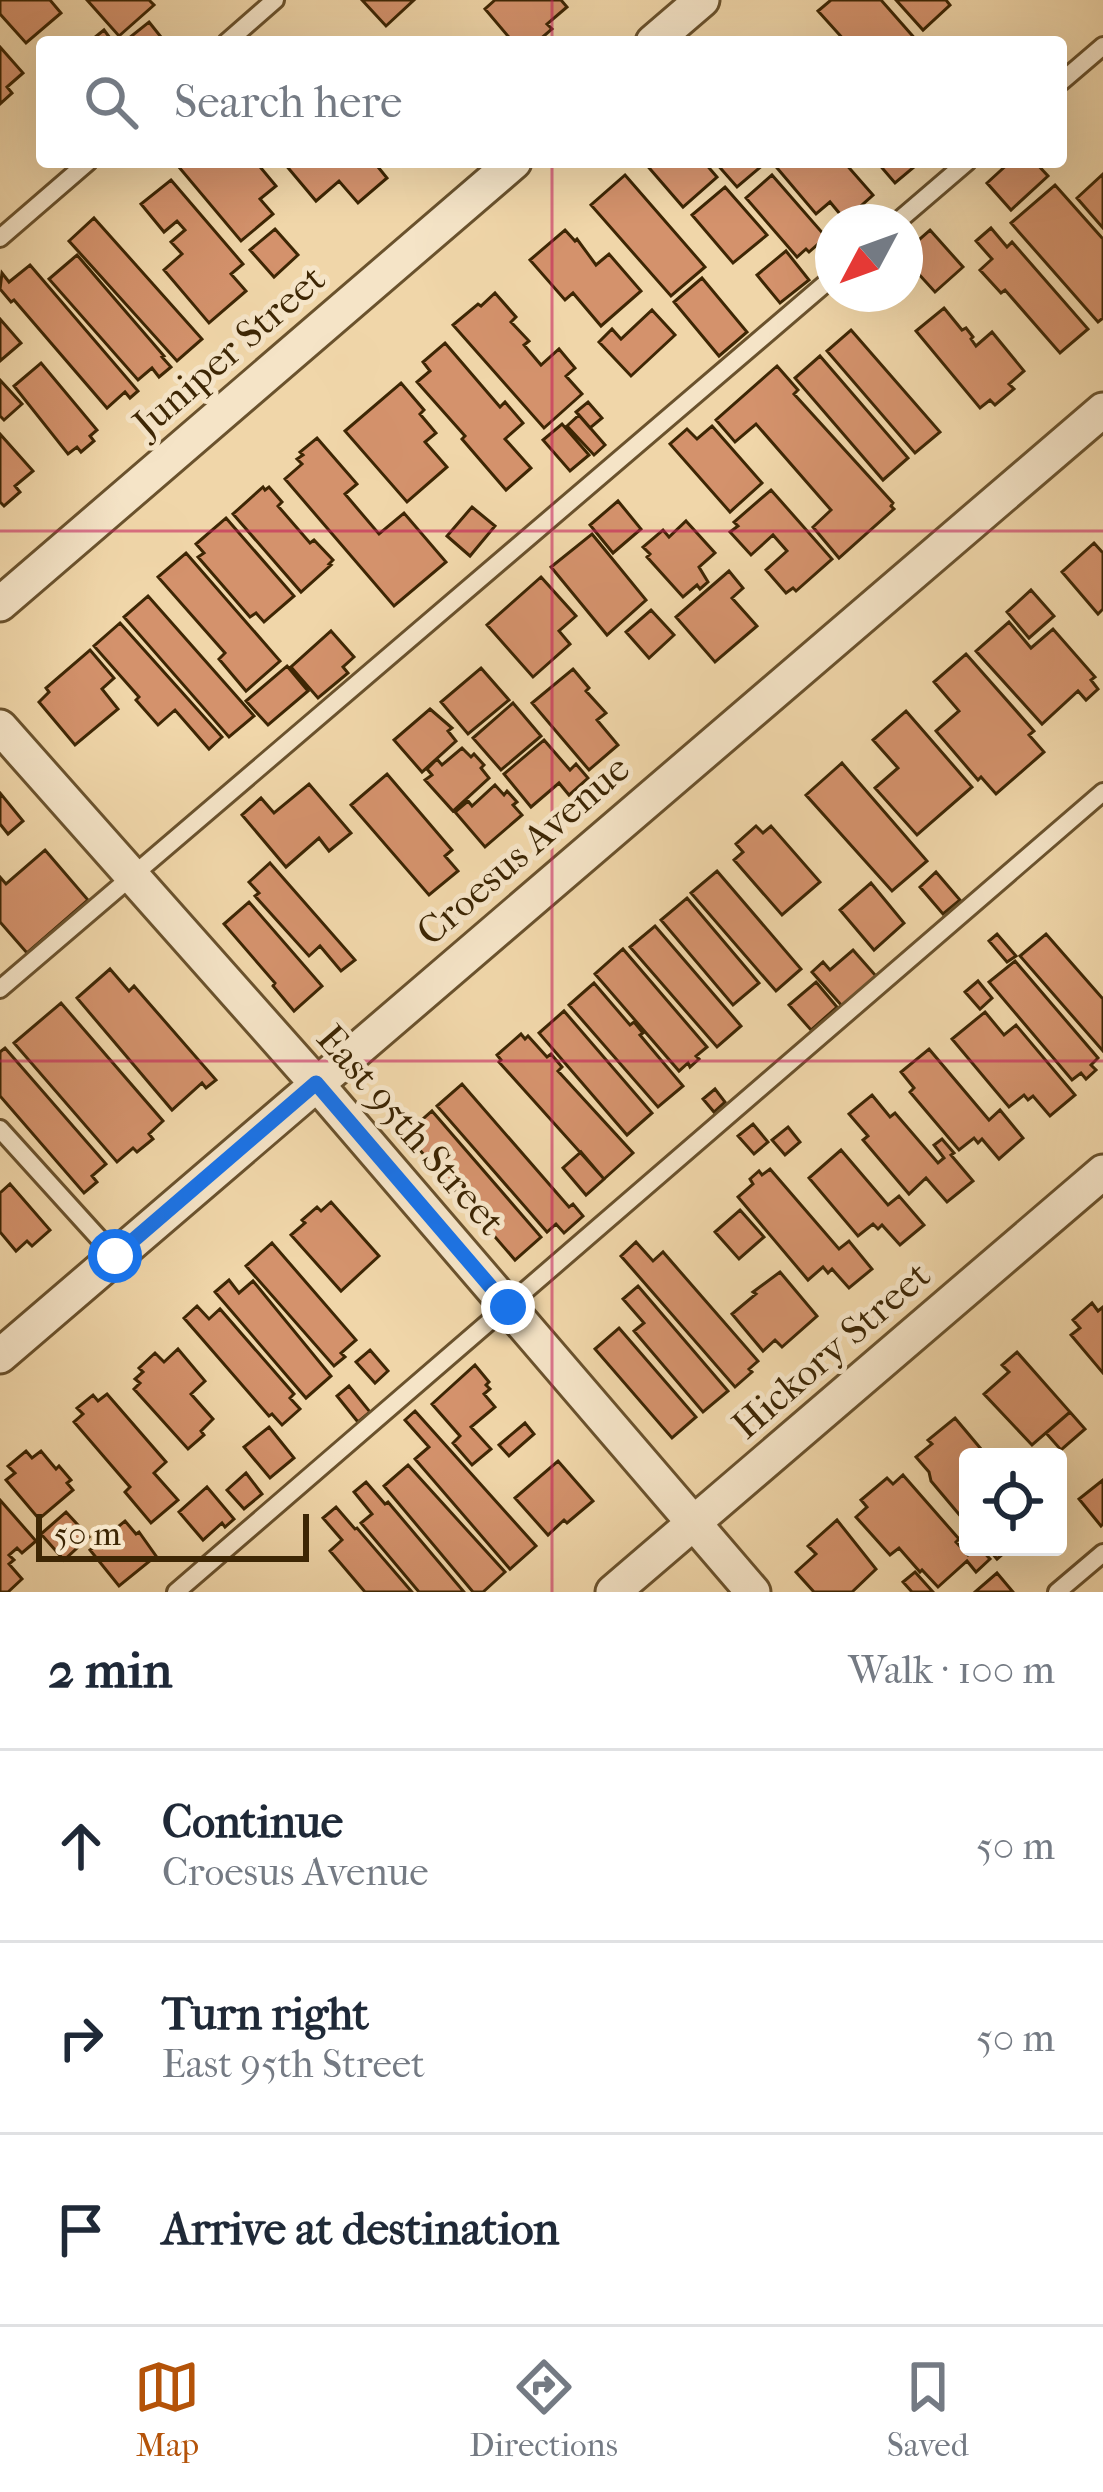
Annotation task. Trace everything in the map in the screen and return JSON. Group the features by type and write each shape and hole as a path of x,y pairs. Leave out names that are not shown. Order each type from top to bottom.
{"street":[{"path":"660,36 701,0"},
{"name":"Juniper Street","path":"0,604 507,168"},
{"name":"Croesus Avenue","path":"0,1356 1103,410"},
{"name":"East 95th Street","path":"0,728 316,1083 754,1592"},
{"name":"Hickory Street","path":"613,1592 1103,1172"}],"lane":[{"path":"234,36 275,0"},
{"path":"1067,77 1103,46"},
{"path":"0,238 81,168"},
{"path":"918,204 961,168"},
{"path":"0,989 815,292"},
{"path":"176,1592 1103,792"},
{"path":"0,1129 115,1256"},
{"path":"1057,1592 1103,1552"}],"building":[{"path":"0,0 50,0 61,13 26,43 0,14"},
{"path":"87,0 149,0 154,5 119,36"},
{"path":"362,0 414,0 386,26"},
{"path":"495,0 561,0 567,7 547,24 552,29 544,36 508,36 485,9"},
{"path":"831,0 881,0 913,36 841,36 818,11"},
{"path":"896,0 946,0 950,5 923,30"},
{"path":"149,22 160,36 132,36"},
{"path":"0,47 23,73 7,87 12,93 0,104"},
{"path":"180,168 261,168 276,186 260,199 273,214 241,241"},
{"path":"288,168 379,168 387,178 358,203 339,181 316,201"},
{"path":"649,168 709,168 717,177 683,207"},
{"path":"720,168 759,168 737,187"},
{"path":"777,168 849,168 873,195 863,204 815,204 815,213"},
{"path":"882,168 913,168 895,183"},
{"path":"1003,168 1041,168 1048,176 1011,210 987,183"},
{"path":"1103,174 1103,228 1077,198"},
{"path":"625,175 705,267 671,296 591,205"},
{"path":"772,175 815,224 815,247 797,257 746,198"},
{"path":"171,180 243,264 231,274 246,291 209,323 164,270 182,254 171,242 185,230 177,221 164,232 141,204"},
{"path":"1055,185 1103,239 1103,318 1098,322 1011,223"},
{"path":"725,187 767,235 733,263 692,215"},
{"path":"94,218 202,339 177,361 69,241"},
{"path":"991,228 1007,247 1012,242 1088,329 1060,353 1005,290 1001,293 980,270 992,259 976,241"},
{"path":"275,229 298,255 274,277 250,250"},
{"path":"565,230 596,265 609,254 641,291 601,326 573,293 565,300 530,260"},
{"path":"930,230 963,267 935,292 923,279 923,236"},
{"path":"786,251 809,280 780,303 757,275"},
{"path":"77,255 164,356 171,367 159,377 152,368 138,380 49,279"},
{"path":"30,265 138,391 130,398 125,392 107,408 0,289 2,273 9,282"},
{"path":"702,278 747,332 719,356 674,302"},
{"path":"495,293 516,317 511,322 529,341 524,345 541,365 559,349 575,368 566,376 582,394 544,428 453,325"},
{"path":"944,308 962,330 966,328 976,346 992,332 1024,371 1009,384 1014,389 995,405 990,400 980,408 916,331"},
{"path":"652,310 675,335 631,376 599,342 612,329 621,339"},
{"path":"0,319 21,343 0,361"},
{"path":"851,330 940,432 915,453 827,351"},
{"path":"445,343 500,407 505,402 523,423 505,439 531,468 506,490 417,382 430,371 423,362"},
{"path":"820,356 908,458 883,480 795,378"},
{"path":"41,363 97,430 90,436 94,441 81,452 77,447 68,454 14,386"},
{"path":"777,366 798,390 794,394 893,503 894,509 839,558 813,527 831,510 756,424 735,442 716,420"},
{"path":"0,380 22,404 4,420 0,416"},
{"path":"401,383 436,433 425,442 447,467 407,502 345,431"},
{"path":"588,402 602,418 590,428 576,412"},
{"path":"579,415 605,445 594,455 567,426"},
{"path":"562,424 589,455 570,471 543,440"},
{"path":"712,426 762,483 730,512 670,444 687,429 697,439"},
{"path":"0,434 33,471 15,486 20,492 4,506 0,502"},
{"path":"317,438 357,484 345,494 379,534 404,513 446,562 394,606 285,479 302,464 297,459 303,455 300,452"},
{"path":"263,487 269,487 282,502 278,506 310,543 314,540 333,560 301,592 233,514"},
{"path":"771,490 832,559 796,591 786,593 766,570 787,551 773,535 751,555 730,532 738,526 734,522"},
{"path":"618,501 641,529 613,553 590,525"},
{"path":"472,507 495,526 470,556 447,536"},
{"path":"226,518 294,596 264,622 256,613 250,617 198,557 204,553 196,544"},
{"path":"686,521 715,553 699,567 708,582 683,597 643,547 663,530 669,537"},
{"path":"592,534 646,600 607,635 551,567"},
{"path":"1094,543 1103,553 1103,609 1098,614 1062,572"},
{"path":"186,553 280,661 246,691 219,659 225,653 158,577"},
{"path":"729,571 743,588 732,598 757,626 715,662 676,617"},
{"path":"541,577 576,616 559,631 570,644 533,677 487,625"},
{"path":"1031,590 1054,616 1029,638 1007,612"},
{"path":"148,596 254,716 229,737 124,617"},
{"path":"651,610 674,635 649,658 626,632"},
{"path":"1009,622 1031,648 1053,629 1095,677 1091,680 1098,689 1086,700 1078,691 1042,724 976,651"},
{"path":"120,623 222,737 209,749 175,710 158,725 94,646"},
{"path":"331,631 354,657 343,667 348,673 318,698 291,667"},
{"path":"90,650 114,678 102,689 118,709 75,745 39,702 49,692 46,688"},
{"path":"966,654 1034,731 1029,735 1044,752 996,794 936,731 959,711 934,682"},
{"path":"287,666 308,691 268,725 246,701"},
{"path":"481,668 509,700 468,734 441,702"},
{"path":"573,669 606,713 597,720 618,745 589,770 532,703"},
{"path":"513,703 541,736 501,770 473,738"},
{"path":"430,709 452,728 448,731 456,741 422,772 394,740"},
{"path":"906,711 972,787 917,835 875,788 898,768 873,740"},
{"path":"544,740 570,770 576,764 588,778 569,795 559,783 531,807 504,774"},
{"path":"462,748 484,765 481,768 489,778 453,811 425,780 432,775 427,769 437,759 442,765"},
{"path":"842,763 927,861 892,891 806,795"},
{"path":"387,774 452,850 445,856 458,871 429,895 351,805"},
{"path":"309,784 351,833 329,851 319,838 286,867 242,815 261,798 274,813"},
{"path":"495,785 517,802 513,805 522,815 485,847 455,812 468,801 472,806"},
{"path":"0,793 23,821 8,834 0,824"},
{"path":"756,826 763,833 771,826 820,882 782,915 734,860 743,852 736,844"},
{"path":"45,850 88,900 27,953 0,922 0,877 6,884"},
{"path":"270,863 355,960 341,971 320,946 309,956 255,896 259,893 249,882"},
{"path":"717,871 801,969 776,991 691,893"},
{"path":"936,872 960,900 943,914 920,887"},
{"path":"871,883 904,923 874,950 840,910"},
{"path":"687,898 759,983 733,1005 661,920"},
{"path":"249,902 322,986 294,1011 224,924"},
{"path":"655,926 741,1026 717,1047 630,947"},
{"path":"997,934 1016,956 1007,962 989,941"},
{"path":"1046,934 1103,999 1103,1051 1020,956"},
{"path":"623,949 707,1047 690,1067 688,1063 679,1071 595,974"},
{"path":"853,950 876,976 842,1006 812,972 823,962 830,970"},
{"path":"1015,961 1098,1058 1091,1065 1096,1070 1086,1079 1081,1073 1072,1080 989,982"},
{"path":"110,969 129,991 134,986 216,1080 206,1088 202,1083 172,1110 77,998"},
{"path":"978,981 992,998 980,1009 965,992"},
{"path":"816,982 837,1007 811,1030 789,1005"},
{"path":"594,983 630,1025 634,1022 683,1086 658,1107 569,1005"},
{"path":"61,1003 163,1121 149,1134 153,1139 117,1162 14,1043"},
{"path":"564,1011 652,1113 627,1135 539,1033"},
{"path":"985,1012 1004,1035 1016,1025 1075,1095 1050,1116 1033,1096 1028,1100 1024,1095 1009,1107 952,1039"},
{"path":"521,1034 547,1057 551,1054 562,1067 558,1071 633,1153 604,1179 499,1062 497,1055"},
{"path":"5,1048 106,1164 92,1176 97,1182 84,1193 0,1096 0,1052"},
{"path":"929,1049 989,1120 1000,1110 1023,1138 999,1159 982,1139 978,1143 974,1138 959,1150 910,1092 914,1088 901,1072"},
{"path":"462,1084 569,1207 573,1204 583,1216 564,1233 556,1224 547,1232 437,1106"},
{"path":"715,1089 725,1102 714,1112 703,1099"},
{"path":"872,1095 890,1117 895,1113 938,1163 944,1158 934,1145 942,1139 973,1181 947,1202 926,1178 909,1194 863,1140 868,1136 849,1114"},
{"path":"432,1111 541,1237 515,1260 406,1134"},
{"path":"753,1124 768,1142 754,1154 738,1136"},
{"path":"788,1127 800,1142 785,1155 772,1140"},
{"path":"841,1150 888,1205 899,1196 924,1225 900,1245 882,1225 878,1229 873,1224 858,1236 809,1178"},
{"path":"581,1152 604,1179 586,1195 563,1168"},
{"path":"770,1169 839,1249 849,1241 872,1269 849,1288 832,1269 828,1273 823,1267 808,1280 738,1197 759,1171 762,1175"},
{"path":"10,1184 50,1230 32,1246 27,1241 16,1251 0,1232 0,1193"},
{"path":"331,1202 379,1256 341,1291 291,1235 317,1207 321,1211"},
{"path":"740,1210 764,1237 739,1259 715,1232"},
{"path":"636,1242 653,1261 663,1252 758,1361 735,1387 621,1256"},
{"path":"272,1243 356,1340 334,1366 246,1266"},
{"path":"780,1272 817,1316 782,1347 775,1340 763,1351 732,1314"},
{"path":"229,1280 239,1293 253,1281 331,1376 306,1398 215,1292"},
{"path":"638,1286 728,1391 703,1412 634,1331 644,1323 623,1299"},
{"path":"1092,1303 1098,1311 1103,1307 1103,1373 1071,1335 1080,1328 1073,1320"},
{"path":"197,1306 209,1319 220,1309 294,1394 290,1398 300,1409 282,1425 184,1318"},
{"path":"619,1328 696,1417 672,1438 595,1349"},
{"path":"178,1349 205,1381 191,1394 213,1419 188,1449 134,1389 140,1383 135,1379 143,1372 139,1368 155,1353 164,1362"},
{"path":"370,1350 388,1371 375,1383 356,1362"},
{"path":"1017,1352 1070,1412 1032,1445 984,1394 1009,1372 1002,1365"},
{"path":"475,1365 489,1382 490,1389 484,1394 495,1407 471,1427 491,1449 472,1465 453,1443 460,1436 432,1404"},
{"path":"349,1386 370,1412 358,1422 337,1396"},
{"path":"107,1394 166,1462 154,1473 178,1500 151,1523 125,1492 130,1487 74,1422 83,1414 77,1408 93,1395 98,1401"},
{"path":"415,1411 536,1546 510,1569 415,1459 429,1447 405,1420"},
{"path":"1070,1412 1085,1429 1063,1448 1046,1433"},
{"path":"955,1418 980,1448 959,1448 959,1514 916,1457 932,1444 928,1440"},
{"path":"525,1423 534,1434 509,1456 499,1445"},
{"path":"269,1427 294,1458 270,1478 244,1447"},
{"path":"26,1451 32,1458 41,1451 71,1480 67,1483 73,1490 39,1519 6,1480 15,1473 8,1466"},
{"path":"558,1461 593,1501 548,1535 515,1498"},
{"path":"408,1465 505,1572 483,1592 473,1592 384,1486"},
{"path":"246,1473 262,1494 244,1509 227,1490"},
{"path":"903,1475 959,1539 959,1556 990,1559 976,1572 967,1561 938,1587 899,1548 890,1555 856,1517 867,1507 861,1500 887,1478 893,1484"},
{"path":"1103,1480 1103,1524 1101,1526 1079,1499"},
{"path":"366,1482 464,1592 419,1592 361,1523 372,1514 354,1492"},
{"path":"207,1487 234,1519 203,1540 179,1512"},
{"path":"0,1500 36,1541 22,1553 17,1548 9,1555 14,1560 9,1564 22,1579 8,1592 0,1592"},
{"path":"336,1507 412,1592 365,1592 330,1551 342,1540 323,1518"},
{"path":"66,1512 89,1537 64,1560 41,1534"},
{"path":"837,1520 876,1569 852,1592 814,1592 796,1572 816,1554 808,1546"},
{"path":"125,1521 156,1556 119,1586 90,1550"},
{"path":"915,1572 933,1592 912,1592 903,1582"},
{"path":"997,1573 1013,1592 975,1592"}],"route":[{"path":"115,1256 316,1083 508,1307"}]}
